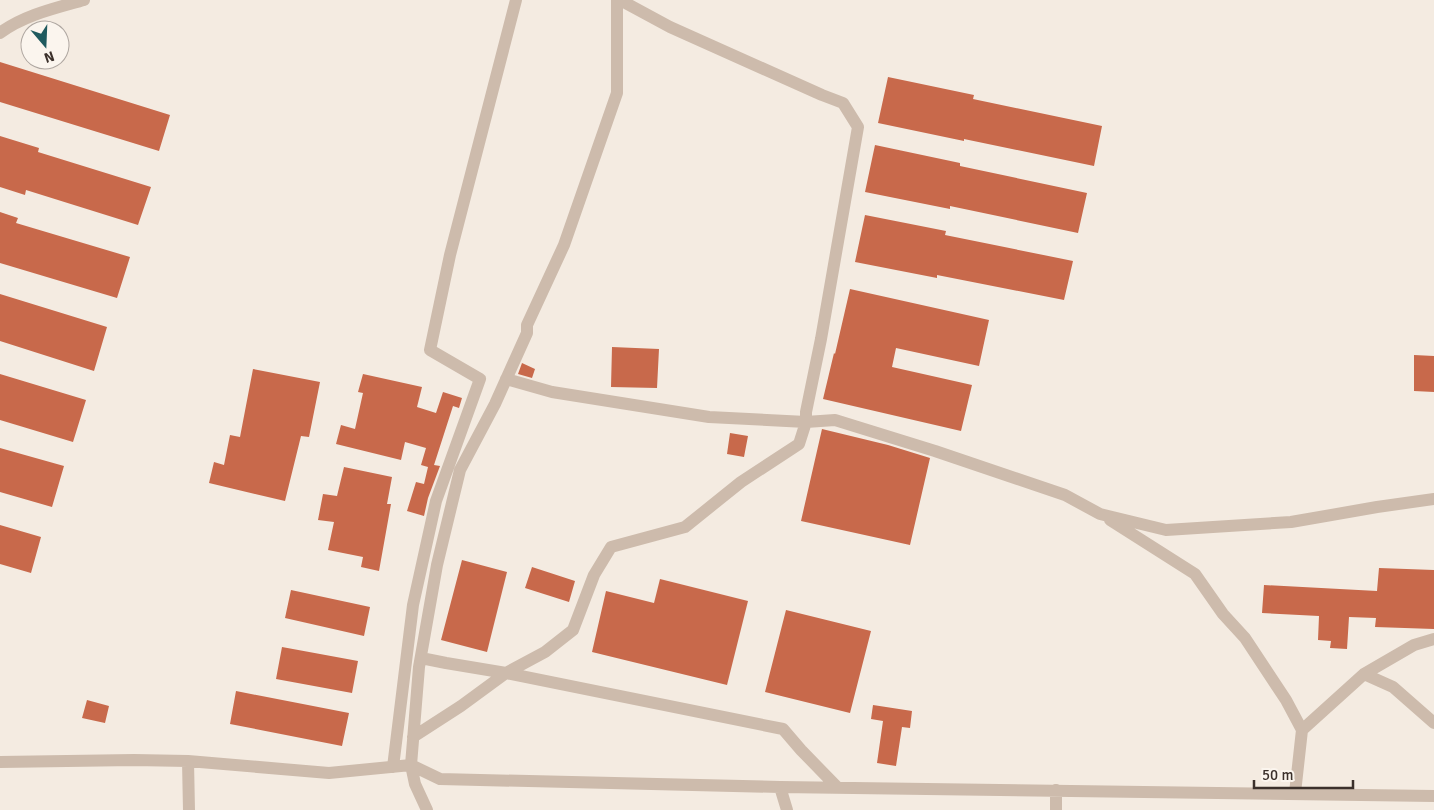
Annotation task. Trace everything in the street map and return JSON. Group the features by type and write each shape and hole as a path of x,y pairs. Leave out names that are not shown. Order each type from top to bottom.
{"street":[{"path":"0,33 10,26 46,11 84,0"},
{"path":"393,767 415,595 436,501 480,379 430,350 450,255 516,0"},
{"path":"413,736 461,706 506,673 545,652 573,630 594,574 611,547 685,527 741,482 799,444 806,422 806,412 821,339 858,127 843,103 670,27 618,0 617,93 564,245 527,325 527,334 495,404 460,470 437,565 421,658 410,765 415,784 427,810"},
{"path":"506,379 552,392 709,417 806,422 835,420 935,451 1065,495 1100,514 1195,574 1223,614 1245,638 1286,700 1302,730 1295,793"},
{"path":"1100,514 1166,530 1291,522 1434,499"},
{"path":"1302,730 1364,674 1414,645 1434,639"},
{"path":"421,658 506,673 783,729 837,787"},
{"path":"1364,674 1393,687 1434,723"},
{"path":"188,761 188,810"},
{"path":"0,762 188,761 329,773 410,765 440,779 780,787 1434,796"},
{"path":"780,787 787,810"},
{"path":"1056,790 1056,810"}],"building":[{"path":"0,62 20,68 20,70 26,70 170,115 159,151 0,102"},
{"path":"888,77 974,95 973,99 1102,126 1094,166 878,123"},
{"path":"0,136 39,148 38,152 151,187 138,225 26,190 25,195 0,187"},
{"path":"875,145 960,163 960,166 1087,193 1078,233 950,206 950,209 865,192"},
{"path":"0,212 18,218 16,223 130,257 117,298 0,263"},
{"path":"865,215 946,231 945,235 1073,261 1064,300 937,275 937,278 855,262"},
{"path":"850,289 989,320 979,366 896,348 892,367 972,385 961,431 823,399"},
{"path":"0,294 107,327 94,371 0,341"},
{"path":"612,347 659,349 657,388 611,387"},
{"path":"1414,355 1434,356 1434,392 1414,391"},
{"path":"522,363 535,369 532,378 518,374"},
{"path":"253,369 320,382 309,437 301,436 285,501 209,483 214,462 224,465 230,435 240,437"},
{"path":"0,374 86,400 73,442 0,420"},
{"path":"363,374 422,387 417,407 436,413 443,392 462,398 459,408 453,406 434,465 440,466 428,498 424,516 407,511 416,482 424,484 428,467 421,465 426,448 405,442 401,460 336,444 341,425 355,429 363,393 358,392"},
{"path":"822,429 888,445 930,458 910,545 801,521"},
{"path":"730,433 748,436 744,457 727,454"},
{"path":"0,448 64,466 52,507 0,492"},
{"path":"344,467 392,477 387,504 391,504 379,571 361,567 363,557 328,550 334,522 318,520 323,494 337,496"},
{"path":"0,525 41,537 31,573 0,564"},
{"path":"462,560 507,572 487,652 441,640"},
{"path":"532,567 575,581 569,602 525,588"},
{"path":"1379,568 1434,570 1434,629 1375,627 1376,618 1349,617 1347,649 1330,648 1331,641 1318,640 1319,616 1262,613 1264,585 1377,591"},
{"path":"660,579 748,601 727,685 592,652 606,591 654,603"},
{"path":"291,590 370,607 364,636 285,618"},
{"path":"786,610 871,631 850,713 765,692"},
{"path":"282,647 358,661 352,693 276,679"},
{"path":"236,691 349,713 342,746 230,724"},
{"path":"87,700 109,706 105,723 82,718"},
{"path":"873,705 912,711 910,728 902,727 896,766 877,763 883,721 871,719"}]}
